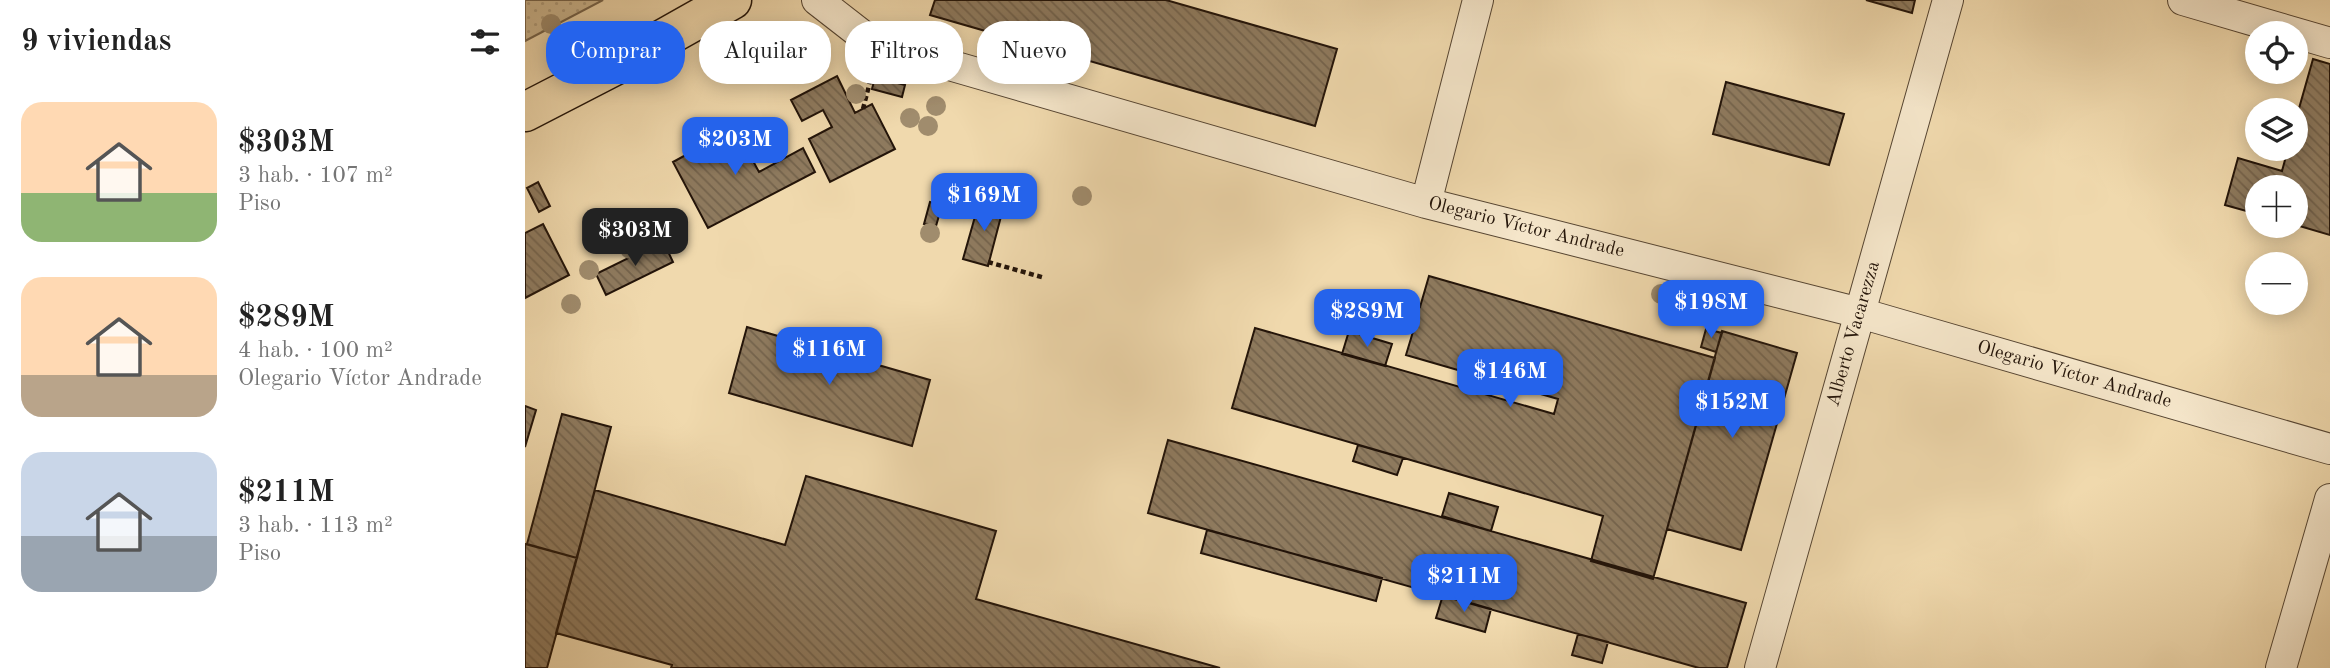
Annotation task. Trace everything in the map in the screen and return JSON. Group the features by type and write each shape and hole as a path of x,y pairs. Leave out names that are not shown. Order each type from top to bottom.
{"main road":[{"path":"525,112 732,0"}],"street":[{"name":"Olegario Víctor Andrade","path":"817,0 845,22"},
{"path":"1426,203 1478,0"},
{"name":"Alberto Vacarezza","path":"1760,668 1948,0"},
{"path":"2183,0 2330,43"},
{"name":"Olegario Víctor Andrade","path":"963,69 1426,203 1860,313 2330,449"},
{"path":"2281,668 2330,499"}],"path":[{"path":"863,109 870,84"},
{"path":"988,262 1045,278"}],"shaded area":[{"path":"525,0 603,0 563,21 546,21 546,30 525,41"}],"building":[{"path":"935,0 1166,0 1337,49 1315,126 1091,61 1091,21 977,21 977,29 963,25 963,21 951,21 930,15"},
{"path":"1866,0 1915,0 1912,13"},
{"path":"2313,59 2330,64 2330,235 2308,229 2308,175 2245,175 2245,211 2225,205 2238,158 2282,171 2285,161 2308,161 2308,98 2302,98"},
{"path":"837,76 855,113 872,104 895,149 830,182 809,139 832,127 823,110 802,121 791,100 822,84 831,84 831,79"},
{"path":"1726,82 1844,114 1829,165 1713,134"},
{"path":"873,84 905,85 902,97 872,89"},
{"path":"735,128 759,172 803,148 815,172 708,228 673,162"},
{"path":"538,182 550,206 539,212 527,188"},
{"path":"980,199 1004,205 988,266 963,259"},
{"path":"930,202 942,205 936,226 924,224"},
{"path":"543,224 569,275 525,298 525,233"},
{"path":"663,241 673,262 606,295 596,274"},
{"path":"1429,276 1715,358 1653,579 1591,561 1603,516 1232,408 1255,328 1554,414 1558,399 1406,355 1415,325 1402,321 1407,303 1420,307"},
{"path":"747,327 930,380 912,446 729,393"},
{"path":"1706,329 1722,333 1716,352 1701,347"},
{"path":"1349,331 1392,344 1385,366 1342,354"},
{"path":"1722,331 1797,353 1741,550 1667,529"},
{"path":"525,406 536,410 525,447"},
{"path":"562,414 611,427 577,558 527,544"},
{"path":"1168,440 1746,603 1727,668 1699,668 1148,513"},
{"path":"1358,445 1403,458 1397,475 1353,461"},
{"path":"806,476 996,531 976,599 1220,668 671,668 672,665 556,633 595,490 785,545"},
{"path":"1449,493 1498,507 1491,531 1442,516"},
{"path":"1207,530 1382,578 1376,601 1201,553"},
{"path":"525,544 577,558 547,668 525,668"},
{"path":"1443,595 1491,609 1485,632 1436,618"},
{"path":"1578,634 1608,642 1602,663 1572,655"}]}
